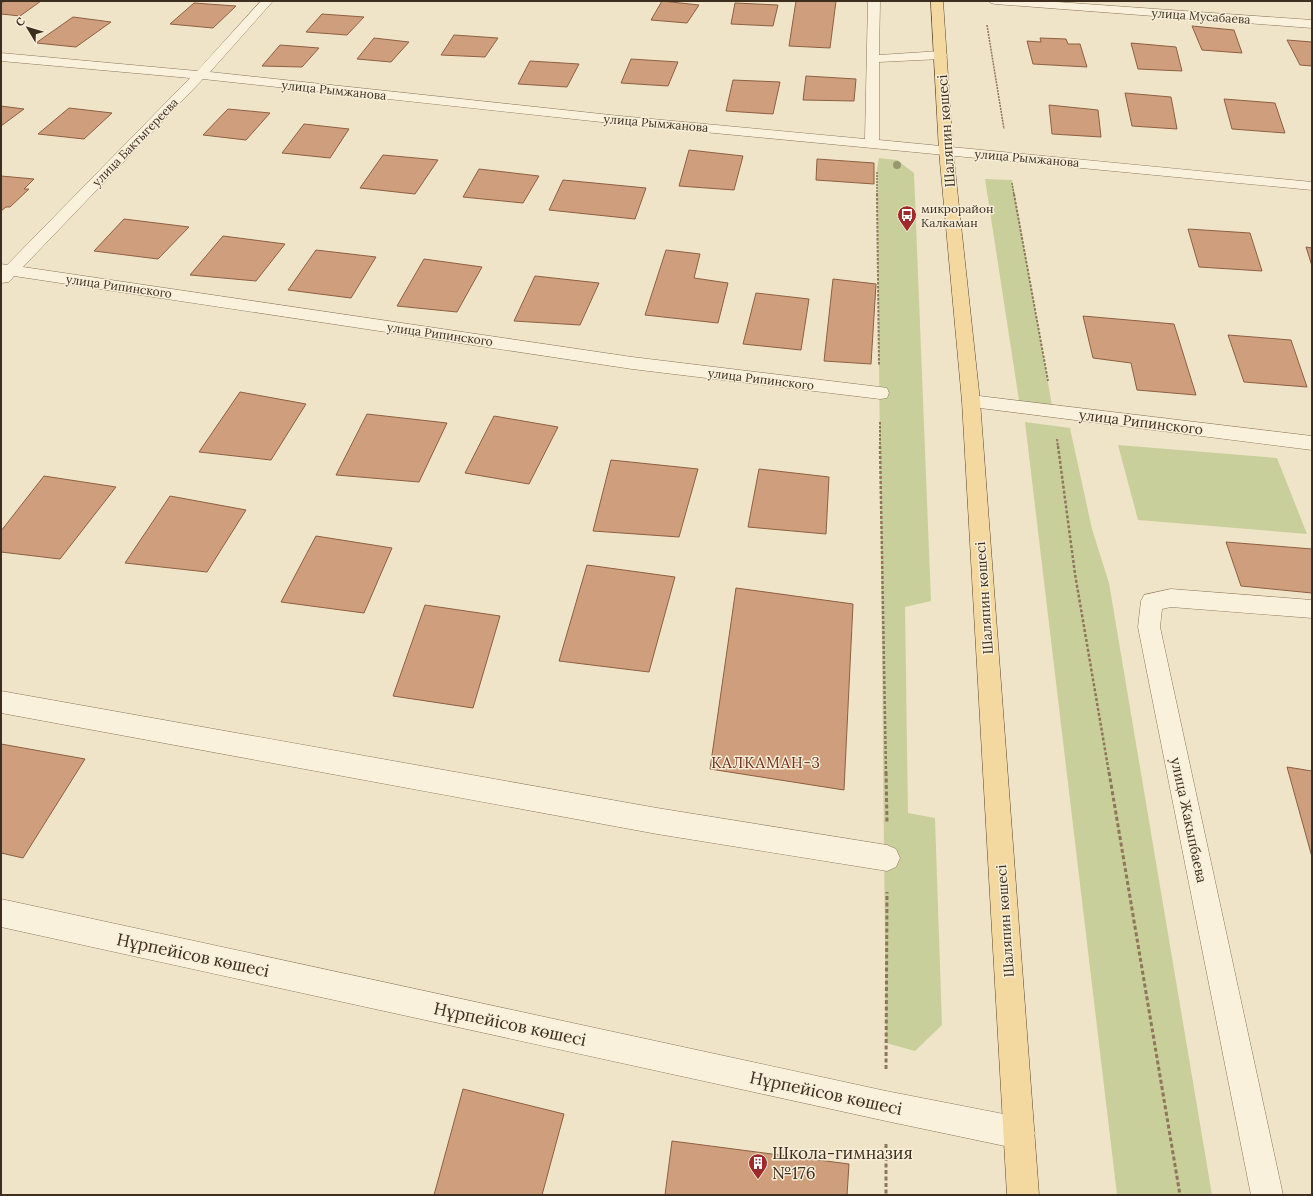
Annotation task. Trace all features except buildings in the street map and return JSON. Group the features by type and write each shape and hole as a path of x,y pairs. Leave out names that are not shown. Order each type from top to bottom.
{"main road":[{"name":"Шаляпин көшесі","path":"937,1 946,151 970,401 1023,1195"}],"street":[{"name":"улица Бактыгереева","path":"4,273 200,75 267,1"},
{"path":"872,144 872,58 874,1"},
{"name":"улица Мусабаева","path":"995,1 1312,24"},
{"path":"872,58 941,55"},
{"name":"улица Рымжанова","path":"1,57 200,75 612,120 1008,156 1312,186"},
{"name":"улица Рипинского","path":"4,273 632,363 880,393"},
{"name":"улица Рипинского","path":"970,401 1312,442"},
{"name":"улица Жакыпбаева","path":"1267,1195 1149,627 1152,601 1170,598 1312,609"},
{"path":"1,702 656,821 887,858"},
{"name":"Нұрпейісов көшесі","path":"1,913 886,1106 1019,1133"}],"path":[{"path":"987,24 1008,156 1053,411 1074,574 1180,1195"},
{"path":"872,144 877,169 887,858 886,1195"}],"green space":[{"path":"879,158 897,160 914,173 931,601 905,607 908,813 935,818 942,1025 915,1051 886,1043 877,169"},
{"path":"985,179 1012,180 1053,411 1020,407"},
{"path":"1025,422 1070,428 1092,529 1109,583 1212,1195 1117,1195"},
{"path":"1118,445 1277,458 1307,534 1138,520"}],"place":[{"name":"микрорайон Калкаман","path":"907,232"},
{"name":"Школа-гимназия №176","path":"758,1180"}],"district":[{"name":"КАЛКАМАН-3","path":"766,762"}]}
